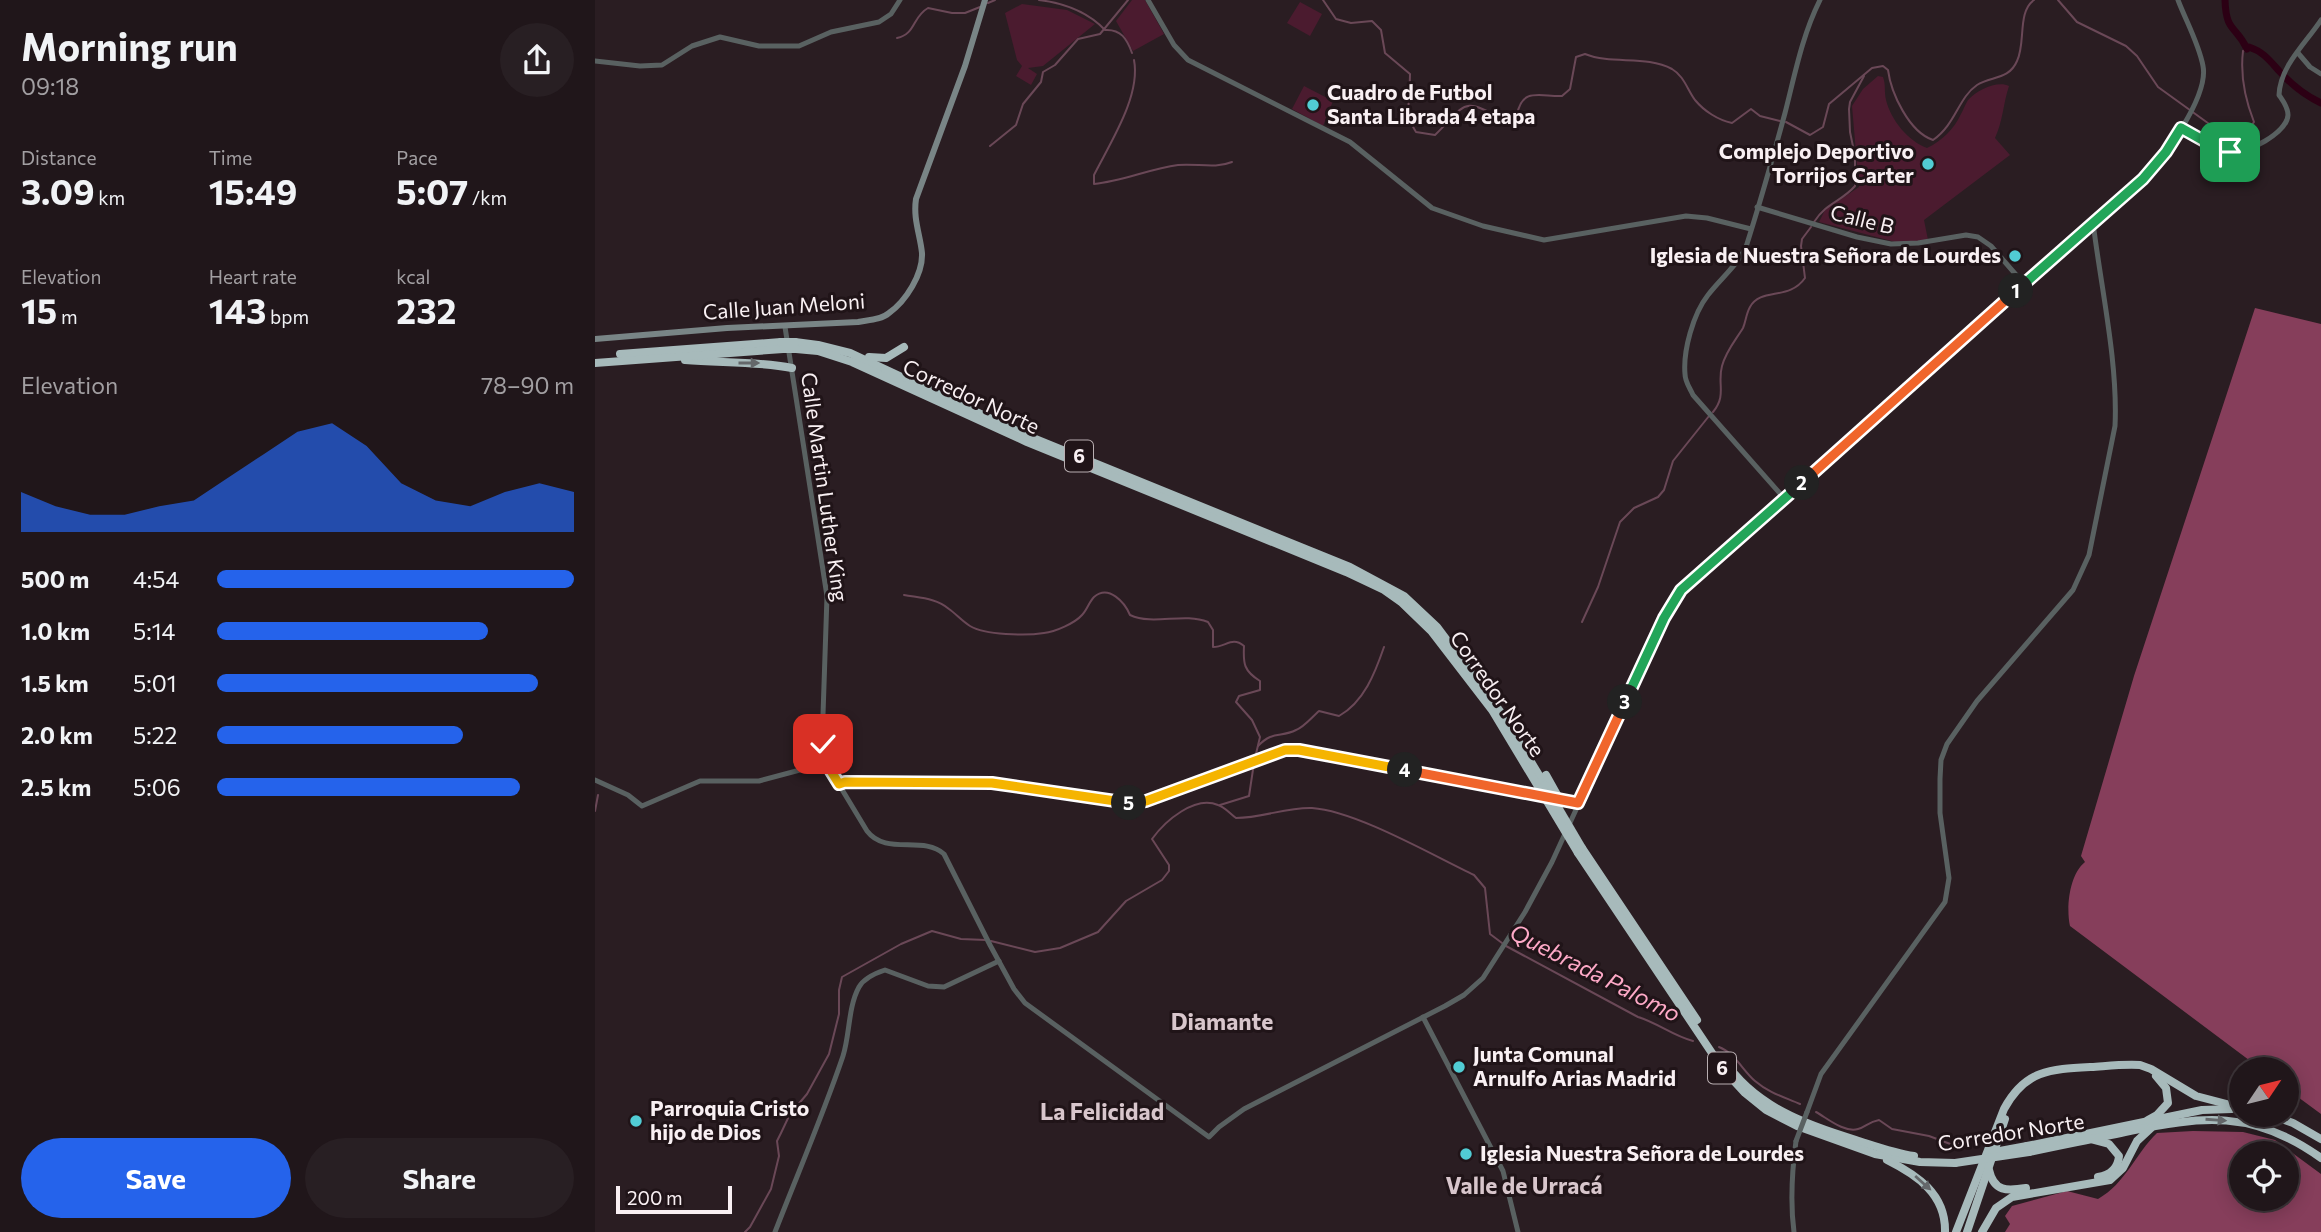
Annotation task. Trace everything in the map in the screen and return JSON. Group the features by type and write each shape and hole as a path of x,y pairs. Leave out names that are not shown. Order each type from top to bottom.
{"highway":[{"name":"Corredor Norte","path":"595,363 782,345"},
{"name":"Corredor Norte","path":"595,357 782,345 818,345 850,353 943,400 1215,515 1350,566 1386,584 1422,611 1450,642 1516,734 1542,786 1580,850 1723,1068 1745,1093 1782,1120 1875,1154 1920,1163 1955,1161 2091,1139 2203,1110 2229,1109"},
{"name":"Corredor Norte","path":"796,346 899,379"},
{"path":"850,353 881,359 904,346"},
{"path":"658,358 726,363 753,362 792,368"},
{"name":"Corredor Norte","path":"1230,521 1384,590 1417,616 1459,657"},
{"path":"1496,706 1525,740 1560,800"},
{"name":"Corredor Norte","path":"1580,850 1727,1065 1748,1088 1786,1114 1836,1134 1907,1155 1955,1161"},
{"path":"1957,1232 2004,1109 2015,1091 2033,1076 2057,1069 2140,1065 2196,1096 2229,1105"},
{"path":"1967,1232 2015,1097 2034,1080 2045,1075 2130,1068 2148,1072 2162,1082 2168,1096 2168,1104 2137,1141 2118,1175 2104,1181 2012,1197 1996,1208 1982,1232"},
{"name":"Corredor Norte","path":"2028,1149 2151,1123 2205,1119 2257,1126 2293,1140 2321,1158"},
{"path":"2299,1126 2321,1139"},
{"path":"1989,1169 1994,1185 2007,1191 2110,1173 2118,1162 2117,1151 2109,1144 2091,1139"},
{"path":"1875,1154 1905,1168 1925,1183 1933,1192 1944,1216 1945,1232"}],"main road":[{"name":"Calle Juan Meloni","path":"595,339 727,328 850,323 877,319 889,313 911,288 921,266 922,252 914,217 916,199 965,66 985,0"}],"street":[{"path":"595,61 640,66 662,65 692,46 720,37 759,46 799,46 831,32 879,22 891,14 900,0"},
{"path":"1147,0 1174,45 1188,60 1350,142 1432,208 1495,229 1544,240 1686,216 1707,218 1751,229"},
{"path":"1784,498 1707,412 1688,386 1685,360 1694,324 1705,298 1741,258 1779,133 1804,38 1820,0"},
{"path":"1518,1232 1515,1210 1503,1171 1423,1017 1471,990 1483,978 1507,942 1552,862 1674,598 2151,170 2181,128 2204,80 2204,68 2178,0"},
{"path":"2181,128 2222,151 2236,152 2265,141 2286,122 2288,110 2279,92 2281,82 2290,63 2321,20"},
{"path":"2298,53 2310,67 2321,74"},
{"name":"Calle B","path":"1757,206 1870,240 1899,245 1952,236 1977,237 1991,246 2024,284"},
{"path":"1794,1232 1792,1180 1796,1141 1821,1074 1945,902 1949,878 1940,813 1940,779 1941,760 1947,744 1971,709 2028,639 2068,597 2089,555 2115,426 2116,407 2104,300 2094,230 2091,225"},
{"name":"Calle Martin Luther King","path":"785,327 827,596 823,744 826,763 867,831 876,840 886,844 935,848 944,854 989,945 1025,1003 1209,1137 1219,1126 1244,1109 1423,1017"},
{"path":"839,784 992,783 1139,803 1254,760 1285,750 1299,750 1578,803"},
{"path":"595,780 628,795 642,806 700,781 759,781 826,763"},
{"path":"775,1232 831,1093 860,985 867,978 885,970 928,986 944,988 999,961"}],"shaded area":[{"path":"1132,0 1145,0 1164,34 1133,51 1116,21"},
{"path":"1300,2 1322,14 1310,36 1287,23"},
{"path":"1022,4 1067,10 1095,24 1043,66 1028,68 1037,74 1031,85 1016,76 1022,66 1017,60 1005,13"},
{"name":"Complejo Deportivo Torrijos Carter","path":"1878,76 1883,77 1888,108 1896,122 1907,135 1927,148 1951,130 1968,100 1982,89 1999,84 2009,86 1995,138 2010,155 1924,220 1928,240 1903,244 1819,222 1825,210 1859,187 1852,106 1863,89"},
{"name":"Cuadro de Futbol Santa Librada 4 etapa","path":"1304,86 1333,101 1323,126 1292,109"},
{"path":"2255,308 2321,324 2321,1114 2299,1098 2299,1057 2245,1057 2070,926 2069,901 2072,883 2085,862 2081,856 2134,676"},
{"path":"2193,1131 2243,1132 2275,1140 2229,1141 2229,1211 2299,1211 2299,1158 2321,1174 2321,1232 2005,1232 2010,1224 2005,1216 2012,1206 2067,1191 2098,1199 2116,1185 2157,1133"}],"waterway":[{"path":"988,3 995,0"},
{"path":"1039,0 1075,9 1105,30 1119,33 1132,53"},
{"path":"990,146 1016,125 1023,104 1041,82 1043,72 1055,65 1078,39 1100,34 1128,0"},
{"path":"1323,0 1336,19 1351,23 1372,21 1381,30 1385,53 1410,74 1409,111 1416,132 1435,135 1465,107 1479,108 1503,120 1517,115 1523,100 1528,97 1562,96 1570,89 1576,57 1585,54 1606,59 1651,62 1672,69 1699,104 1727,122 1732,123 1751,109 1760,116 1780,121"},
{"path":"1786,122 1810,135 1823,127 1829,104 1872,68 1883,66 1888,70 1897,100 1909,120 1924,136 1933,140 1941,134 1971,90 1982,82 2005,75 2014,67 2020,54 2025,12 2034,0"},
{"path":"2058,0 2077,22 2126,46 2137,56 2158,87 2230,136 2238,137 2247,132 2254,122 2243,78 2243,51 2247,49"},
{"path":"2225,0 2229,24 2247,49 2249,47 2263,54 2294,85 2321,103"},
{"path":"897,38 908,33 928,8 965,13 980,7"},
{"path":"1134,60 1135,74 1129,104 1094,175 1094,184 1178,165 1219,165 1232,162"},
{"path":"1814,222 1824,210 1855,186 1855,156 1849,109 1864,76"},
{"path":"1713,412 1720,400 1724,361 1743,328 1750,307 1761,297 1791,289 1805,278 1801,246 1802,239 1811,227"},
{"path":"1582,622 1598,587 1620,522 1634,508 1658,497 1664,490 1673,461 1709,416"},
{"path":"904,595 939,603 977,629 1006,634 1036,634 1059,629 1079,618 1094,597 1105,593 1116,597 1130,615 1139,618 1189,618 1208,622 1213,630 1213,647 1232,642 1240,643 1244,646 1246,666 1260,681 1260,690 1239,696 1236,702 1252,720 1260,737 1255,758"},
{"path":"1258,746 1268,738 1299,729 1319,711 1339,716 1348,710 1362,695 1384,647"},
{"path":"1220,805 1249,796 1254,763"},
{"path":"595,811 598,795"},
{"name":"Quebrada Palomo","path":"991,941 1035,952 1060,948 1098,932 1126,901 1162,880 1169,871 1169,865 1152,839 1158,832 1181,812 1209,803 1221,806 1236,818 1303,808 1330,811 1394,835 1474,875 1485,888 1490,934 1502,943"},
{"name":"Quebrada Palomo","path":"745,1232 771,1189 779,1156 777,1141 790,1114 807,1094 829,1054 839,1014 842,977 901,944 932,931 961,939 986,940"},
{"name":"Quebrada Palomo","path":"1506,946 1638,1017 1693,1041"},
{"name":"Quebrada Palomo","path":"1719,1047 1730,1053 1760,1085 1800,1104"},
{"name":"Quebrada Palomo","path":"1816,1112 1847,1129 1858,1129 1879,1120 1892,1129 1929,1136 1953,1145 1961,1143 1965,1137"}],"place":[{"name":"Cuadro de Futbol Santa Librada 4 etapa","path":"1313,105"},
{"name":"Complejo Deportivo Torrijos Carter","path":"1928,164"},
{"name":"Iglesia de Nuestra Señora de Lourdes","path":"2015,256"},
{"name":"Junta Comunal Arnulfo Arias Madrid","path":"1459,1067"},
{"name":"Parroquia Cristo hijo de Dios","path":"636,1121"},
{"name":"Iglesia Nuestra Señora de Lourdes","path":"1466,1154"}],"district":[{"name":"Diamante","path":"1222,1022"},
{"name":"La Felicidad","path":"1102,1112"},
{"name":"Valle de Urracá","path":"1524,1186"}],"route":[{"path":"823,744 826,763 839,784 992,783 1139,803 1272,752 1299,750 1578,803 1664,618 1681,590 2143,179 2166,152 2181,128 2222,151 2230,152"}]}
